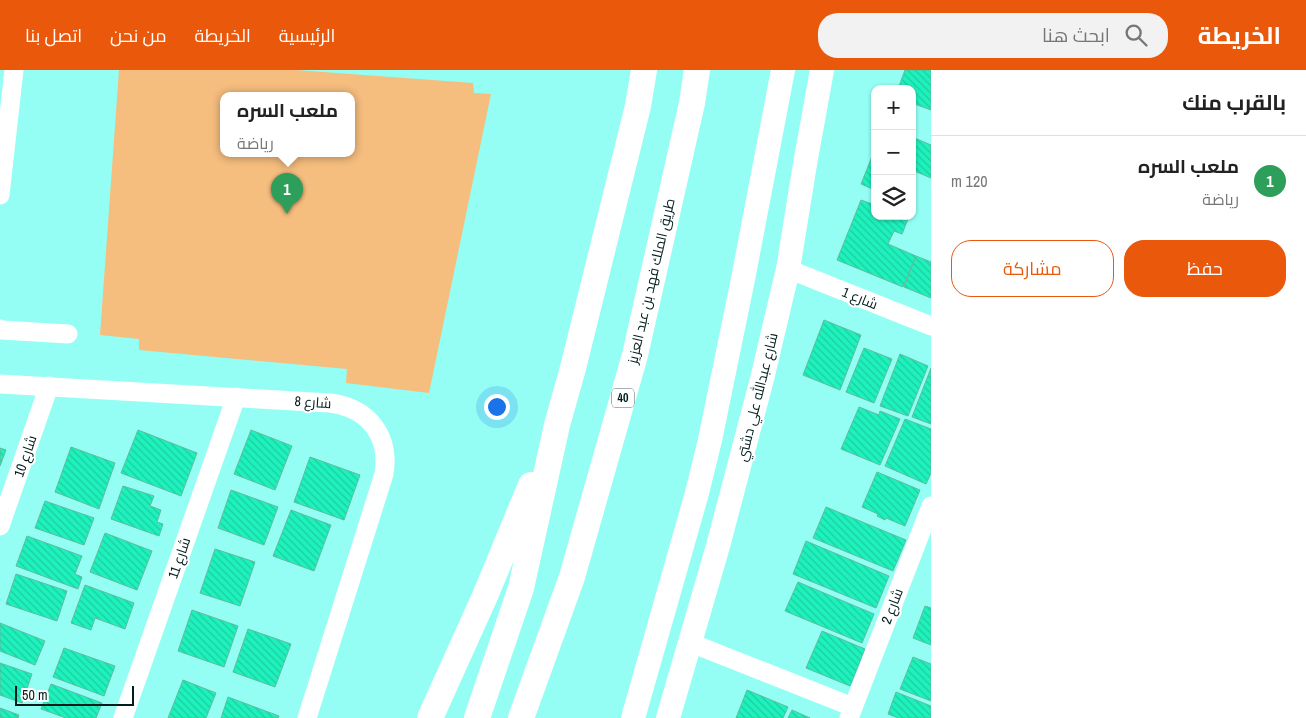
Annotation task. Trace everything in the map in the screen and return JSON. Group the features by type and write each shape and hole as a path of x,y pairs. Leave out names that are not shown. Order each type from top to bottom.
{"highway":[{"path":"476,718 521,588 557,425 638,106 644,70"},
{"name":"طريق الملك فهد بن عبد العزيز","path":"521,718 572,577 635,355 692,103 697,70"},
{"path":"430,718 557,425"}],"main road":[{"path":"633,718 697,493 724,378 783,70"},
{"path":"805,164 802,135 803,121 812,70"},
{"name":"شارع عبدالله علي دشتي","path":"668,718 718,546 788,269 822,70"},
{"path":"739,466 728,470 721,464 719,458 745,344 747,310 743,279"},
{"path":"648,718 661,662 662,638 660,624"}],"street":[{"path":"0,195 6,89 14,70"},
{"name":"شارع 1","path":"788,269 931,326"},
{"path":"0,329 68,334"},
{"name":"شارع 8","path":"0,384 340,404 360,413 373,425 382,440 385,460 384,474 307,718"},
{"name":"شارع 10","path":"0,526 49,386"},
{"name":"شارع 11","path":"123,718 236,397"},
{"name":"شارع 2","path":"691,643 851,712 931,506"}],"shaded area":[{"path":"119,70 296,70 473,83 474,93 491,94 429,393 346,383 347,369 139,350 139,339 100,335"}],"building":[{"path":"905,70 931,70 931,110 916,104 916,85 899,85"},
{"path":"916,139 931,145 931,178 916,172"},
{"path":"871,159 871,188 861,184"},
{"path":"861,200 871,204 871,220 908,220 902,234 894,231 888,244 916,256 903,287 837,260"},
{"path":"916,256 931,262 931,298 904,287"},
{"path":"824,320 861,335 840,390 803,375"},
{"path":"864,348 892,359 874,403 846,392"},
{"path":"900,354 928,366 908,416 880,406"},
{"path":"931,368 931,424 912,417"},
{"path":"859,407 879,415 880,411 900,419 880,465 841,449"},
{"path":"905,419 931,429 931,473 926,484 885,466"},
{"path":"138,430 197,453 181,496 121,473"},
{"path":"251,430 292,446 275,490 234,474"},
{"path":"71,447 115,463 99,509 55,492"},
{"path":"0,448 6,450 0,466"},
{"path":"310,457 360,475 344,520 294,502"},
{"path":"877,472 920,490 905,526 886,518 885,520 877,516 878,514 862,507"},
{"path":"123,486 154,496 150,506 161,510 157,522 163,524 159,536 111,519"},
{"path":"231,490 278,507 264,545 218,528"},
{"path":"45,501 94,518 84,545 35,528"},
{"path":"826,507 906,540 893,571 813,538"},
{"path":"291,510 331,525 314,571 273,556"},
{"path":"105,533 152,551 137,590 90,572"},
{"path":"27,536 82,556 75,574 82,577 78,589 16,566"},
{"path":"806,541 889,576 876,608 793,574"},
{"path":"215,549 255,562 240,606 200,593"},
{"path":"16,574 67,591 57,621 6,604"},
{"path":"798,582 874,614 862,643 785,611"},
{"path":"85,585 134,603 125,629 95,618 91,630 71,623"},
{"path":"925,606 931,608 931,645 913,638"},
{"path":"192,610 238,626 224,667 178,651"},
{"path":"0,623 45,641 35,665 0,651"},
{"path":"248,629 291,644 275,687 233,672"},
{"path":"822,631 865,649 850,686 806,668"},
{"path":"64,648 115,666 104,696 53,677"},
{"path":"913,657 931,664 931,701 900,689"},
{"path":"0,663 32,674 22,703 0,695"},
{"path":"183,680 216,693 206,718 168,718"},
{"path":"51,684 102,703 96,718 66,718 41,709"},
{"path":"747,690 788,707 783,718 736,718"},
{"path":"896,692 931,706 931,718 898,718 888,714"},
{"path":"228,697 279,716 278,718 221,718"},
{"path":"0,708 19,715 18,718 0,718"},
{"path":"792,710 810,718 788,718"}],"place":[{"name":"ملعب السره","path":"287,214"}]}
